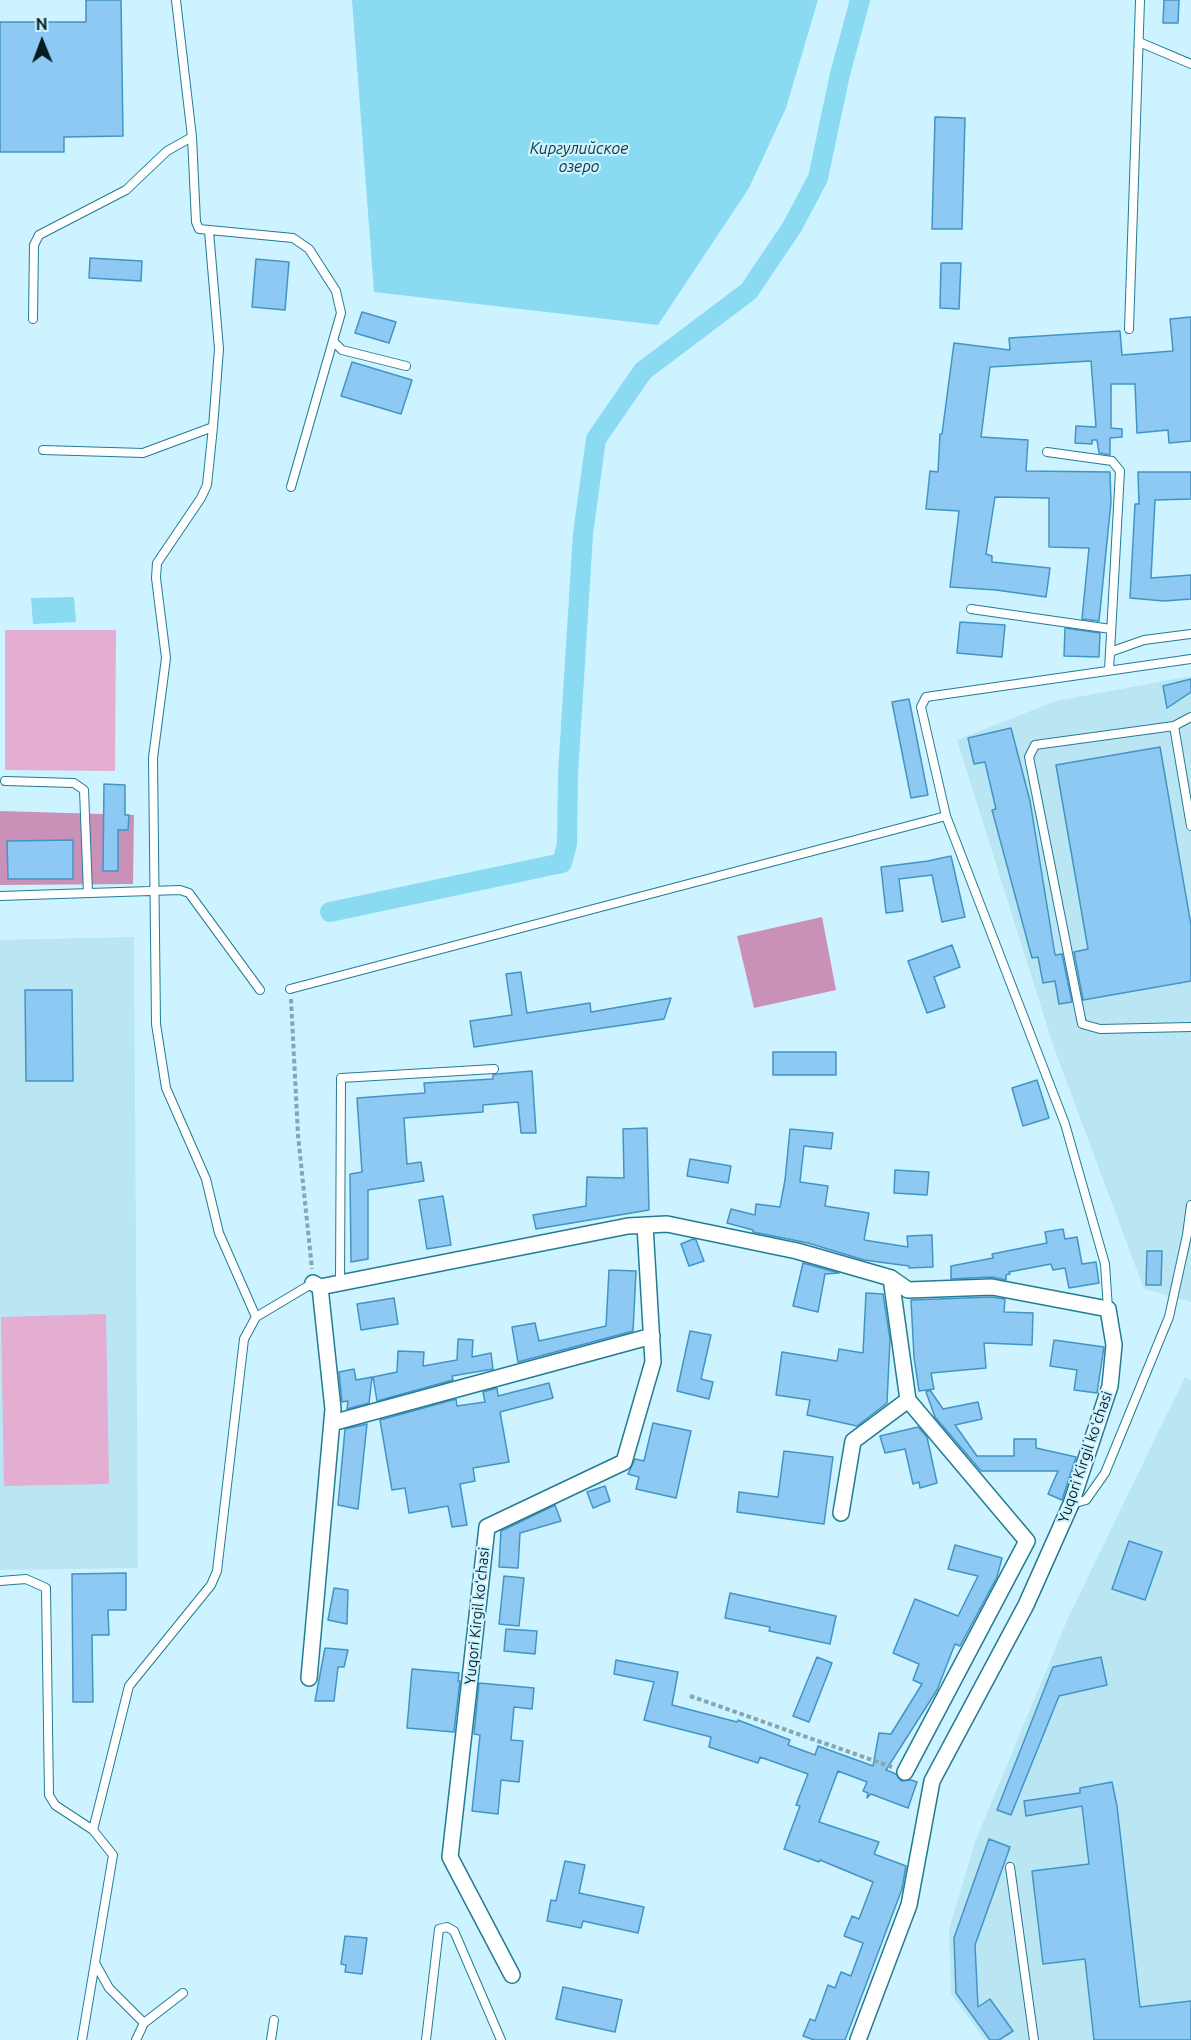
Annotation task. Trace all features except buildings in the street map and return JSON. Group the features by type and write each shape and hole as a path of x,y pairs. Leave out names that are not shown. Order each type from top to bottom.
{"street":[{"path":"309,1678 333,1409 316,1285 340,1283 628,1226 667,1224 797,1251 891,1278 908,1290 992,1287 1108,1308"},
{"name":"Yuqori Kirgil koʻchasi","path":"512,1975 450,1857 487,1527 624,1462 653,1362 645,1225"},
{"path":"891,1278 908,1400 1027,1541 906,1772"},
{"name":"Yuqori Kirgil koʻchasi","path":"858,2040 909,1905 932,1781 1026,1605 1071,1504 1110,1386 1114,1345 1108,1308"},
{"path":"332,1423 652,1336"},
{"path":"841,1513 853,1441 908,1400"}],"lane":[{"path":"176,0 192,138 196,222 199,230 293,238 309,249 336,291 341,313 291,487"},
{"path":"1129,329 1140,0"},
{"path":"1139,42 1191,64"},
{"path":"33,320 34,245 39,235 126,190 167,151 192,138"},
{"path":"209,231 219,349 207,485 201,498 157,563 156,578 166,658 153,758 156,1024 166,1088 206,1179 219,1233 256,1317"},
{"path":"333,341 342,350 406,366"},
{"path":"43,450 143,453 213,427"},
{"path":"1047,452 1112,461 1120,471 1109,670"},
{"path":"971,609 1112,629"},
{"path":"1110,652 1144,640 1191,634"},
{"path":"1108,1308 1105,1264 1065,1124 946,816 921,707 926,697 1191,659"},
{"path":"1191,717 1173,726 1035,745 1029,757 1082,1024 1100,1029 1191,1027"},
{"path":"1173,726 1191,826"},
{"path":"5,781 74,783 84,790 88,893"},
{"path":"290,989 946,816"},
{"path":"0,896 180,890 189,893 260,990"},
{"path":"340,1283 341,1078 494,1069"},
{"path":"1071,1504 1086,1500 1105,1473 1169,1317 1187,1235 1191,1205"},
{"path":"93,1830 129,1686 211,1586 217,1571 244,1339 256,1317 316,1285"},
{"path":"0,1581 26,1579 46,1588 49,1795 55,1805 93,1830 113,1855 82,2040"},
{"path":"1010,1867 1034,2040"},
{"path":"426,2040 439,1929 447,1927 454,1931 501,2040"},
{"path":"95,1963 109,1988 144,2023"},
{"path":"136,2040 144,2023 183,1993"},
{"path":"271,2040 274,2020"}],"path":[{"path":"290,989 298,1135 316,1285"},
{"path":"690,1695 906,1772"}],"shaded area":[{"path":"5,630 116,630 115,771 5,770"},
{"path":"1191,676 1191,1302 1144,1289 1054,1048 957,740 1056,701"},
{"path":"0,811 134,815 133,884 0,885"},
{"path":"822,917 836,990 754,1008 737,936"},
{"path":"134,937 138,1568 0,1570 0,940"},
{"path":"106,1314 109,1484 4,1486 1,1317"},
{"path":"1185,1377 1191,1381 1191,2040 985,2040 951,1994 949,1929 975,1842 1068,1618"}],"water":[{"name":"Киргулийское озеро","path":"352,0 818,0 786,108 749,188 658,325 374,292"},
{"path":"74,597 76,622 33,624 31,598"}],"waterway":[{"path":"330,912 562,863 567,844 568,774 583,534 596,439 643,371 749,291 792,227 818,178 840,74 860,0"}]}
